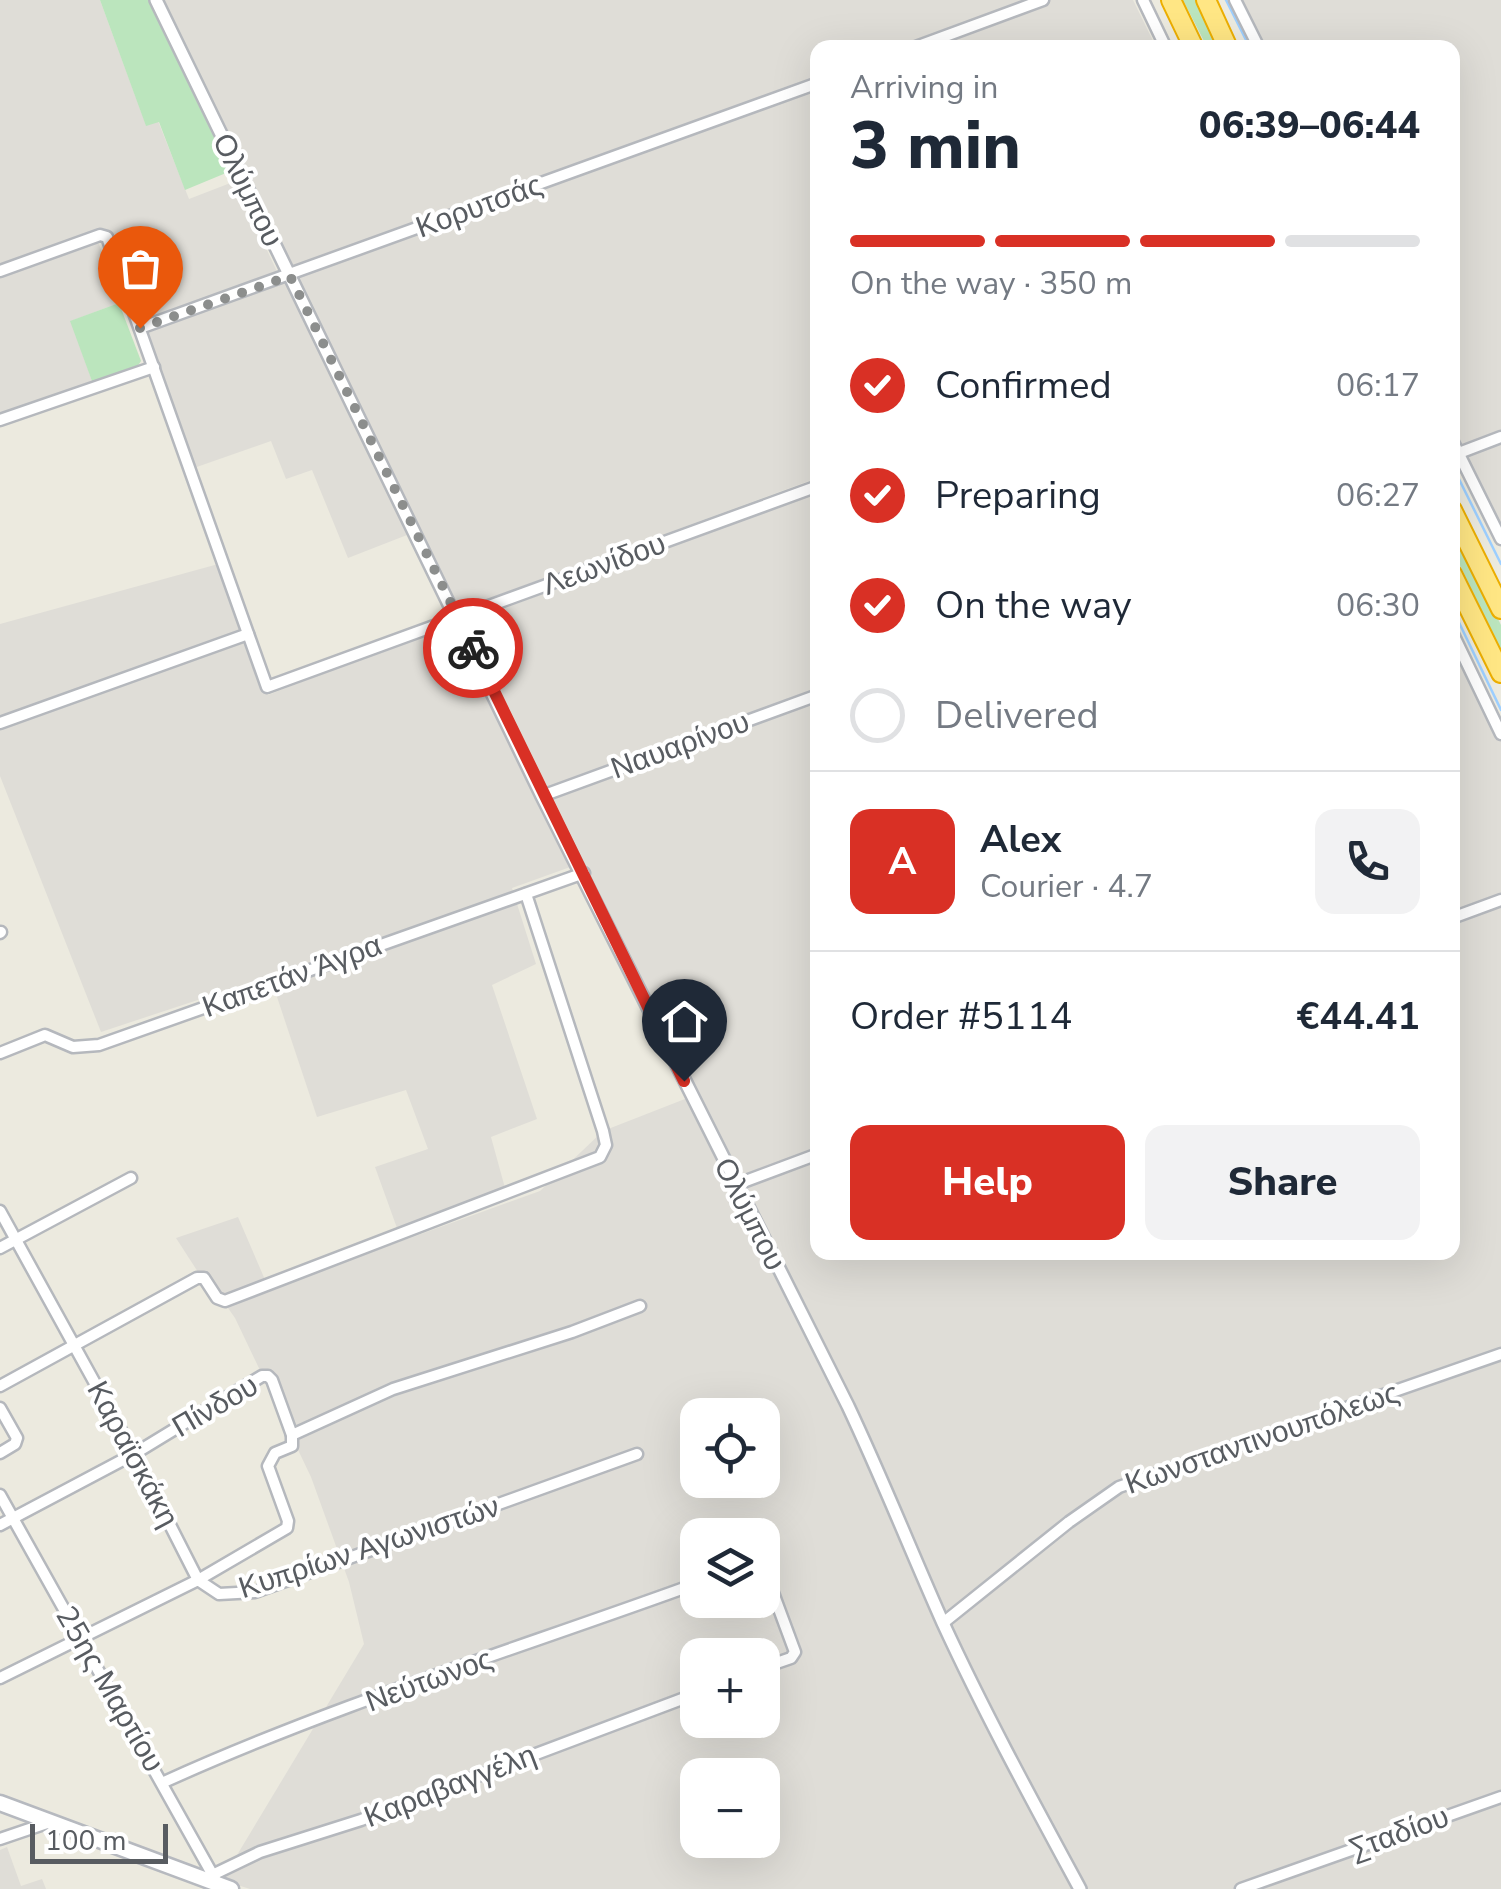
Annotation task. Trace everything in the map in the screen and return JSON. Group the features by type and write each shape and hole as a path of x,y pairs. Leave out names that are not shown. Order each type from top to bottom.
{"highway":[{"path":"1171,0 1190,40"},
{"path":"1206,0 1224,40"},
{"path":"1460,526 1501,609"},
{"path":"1460,590 1501,673"}],"main road":[{"path":"2,1801 216,1882"}],"street":[{"name":"Ολύμπου","path":"156,0 542,796 584,873 883,1478 943,1622 1002,1743 1080,1889"},
{"path":"936,40 1043,0"},
{"path":"1143,0 1162,40"},
{"path":"1235,0 1254,40"},
{"name":"Κορυτσάς","path":"140,328 810,86"},
{"path":"0,271 100,235 107,237 248,634 0,723"},
{"path":"0,420 154,367"},
{"path":"1460,453 1501,437"},
{"path":"1460,455 1501,539"},
{"name":"Λεωνίδου","path":"248,634 266,687 279,684 810,489"},
{"path":"1460,649 1501,734"},
{"name":"Ναυαρίνου","path":"542,796 810,698"},
{"name":"Καπετάν Άγρα","path":"0,1053 45,1035 62,1045 99,1045 584,873"},
{"path":"0,1386 202,1277 218,1300 225,1301 600,1157 606,1145 603,1130 526,894"},
{"path":"1460,915 1501,900"},
{"path":"735,1184 810,1157"},
{"path":"0,1248 131,1178"},
{"name":"Καραϊσκάκη","path":"0,1211 134,1454 198,1580"},
{"path":"198,1580 287,1528 268,1461 274,1453 292,1446 292,1436 393,1389 640,1306"},
{"name":"Κωνσταντινουπόλεως","path":"943,1622 1119,1486 1501,1354"},
{"name":"Πίνδου","path":"0,1525 134,1454 265,1375 272,1380 292,1436"},
{"path":"0,1408 16,1441 0,1453"},
{"name":"Κυπρίων Αγωνιστών","path":"0,1678 198,1580 218,1594 255,1592 637,1454"},
{"name":"25ης Μαρτίου","path":"0,1495 164,1782 216,1882"},
{"name":"Νεύτωνος","path":"164,1782 220,1756 680,1589"},
{"path":"780,1610 794,1647 793,1656 780,1661"},
{"name":"Καραβαγγέλη","path":"216,1882 260,1852 361,1820 680,1700"},
{"name":"Σταδίου","path":"1241,1889 1501,1797"},
{"path":"0,1839 50,1822"}],"shaded area":[{"path":"0,0 100,0 146,125 158,121 189,199 236,184 407,535 348,558 312,470 286,479 271,441 191,469 107,229 0,268"},
{"path":"158,0 1133,0 1153,40 810,40 810,481 466,607 454,601"},
{"path":"1242,0 1501,0 1501,532 1460,448 1460,40 1262,40"},
{"path":"90,242 99,244 119,303 71,321 93,384 0,416 0,274"},
{"path":"810,493 810,692 547,789 541,785 470,637 476,619"},
{"path":"222,563 268,695 455,623 573,866 512,888 536,964 492,985 537,1119 491,1137 505,1188 397,1228 375,1167 428,1149 406,1090 317,1117 270,976 101,1032 0,776 0,624"},
{"path":"1460,647 1501,734 1501,1889 250,1889 222,1880 364,1644 349,1582 311,1477 235,1318 218,1303 176,1238 238,1217 269,1289 540,1191 603,1131 690,1097 543,796 810,697 810,1260 1460,1260"},
{"path":"7,1847 21,1886 42,1879 46,1889 0,1889 0,1850"}],"green space":[{"path":"100,0 148,0 227,164 226,173 185,190 159,122 146,126"},
{"path":"1183,0 1195,0 1215,40 1203,40"},
{"path":"119,303 141,361 135,370 93,384 70,321"},
{"path":"1460,543 1501,625 1501,650 1460,565"}],"waterway":[{"path":"1226,0 1246,40"},
{"path":"1460,481 1501,564"},
{"path":"1460,625 1501,710"}],"way so far":[{"path":"140,328 290,276 473,648"}],"route":[{"path":"473,648 684,1081"}]}
